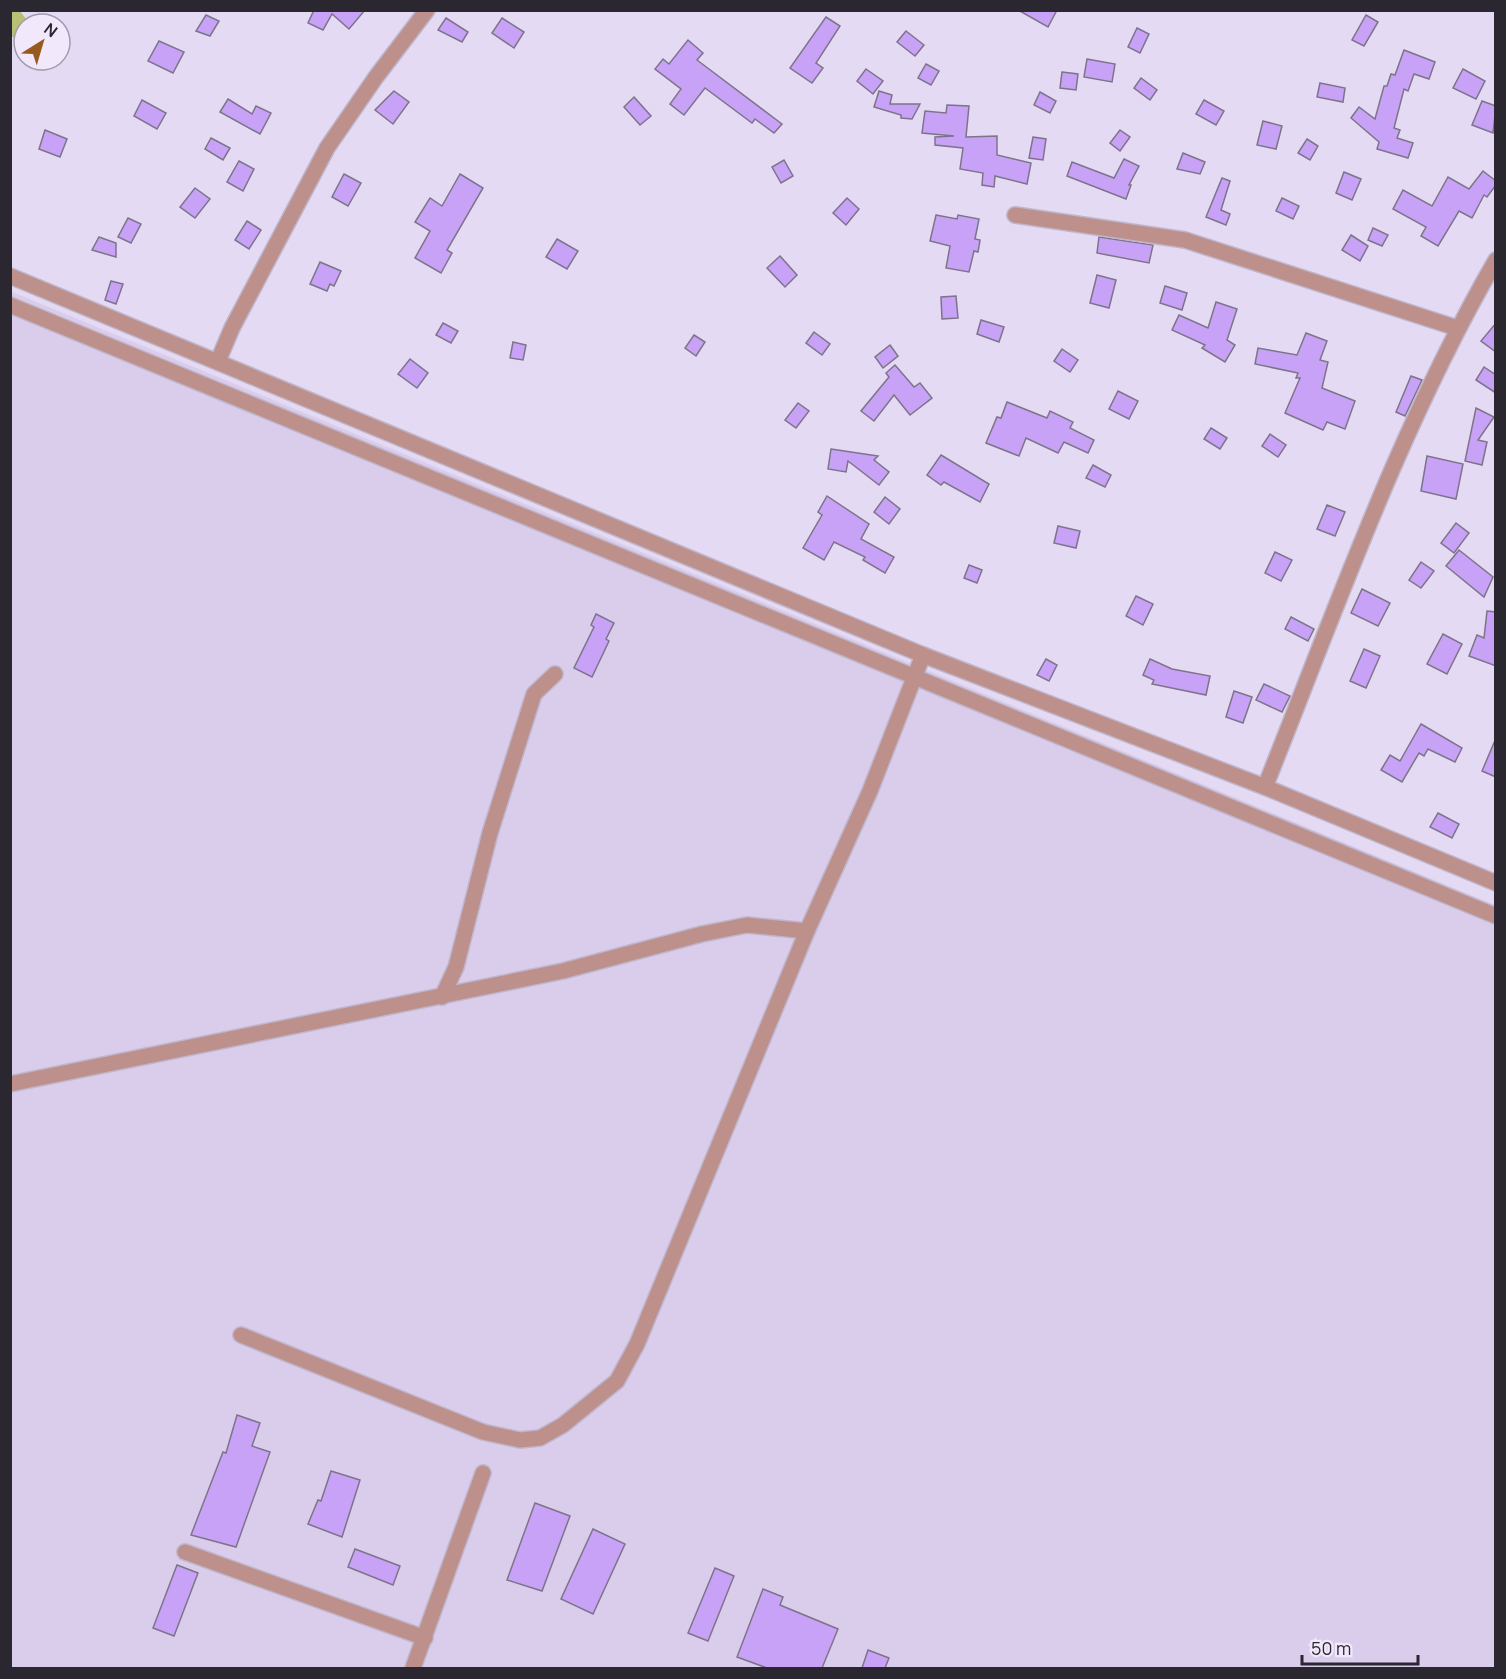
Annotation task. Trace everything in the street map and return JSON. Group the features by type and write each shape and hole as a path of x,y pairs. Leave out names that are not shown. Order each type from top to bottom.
{"street":[{"path":"218,361 232,328 327,148 376,77 427,10"},
{"path":"1015,215 1185,240 1457,327"},
{"path":"1265,787 1386,483 1457,327 1496,260"},
{"path":"10,276 923,655 1265,787 1496,883"},
{"path":"10,305 1496,915"},
{"path":"241,1335 483,1432 520,1440 540,1438 563,1425 617,1381 637,1344 807,931 870,791 923,655"},
{"path":"442,997 456,967 490,833 534,694 555,674"},
{"path":"10,1084 563,971 702,934 747,925 807,931"},
{"path":"413,1668 483,1473"},
{"path":"185,1552 425,1638"}],"shaded area":[{"path":"10,291 1495,905 1495,1668 11,1668"}],"green space":[{"path":"11,10 20,11 12,12 11,36"}],"building":[{"path":"314,10 365,10 349,29 332,14 323,30 308,23"},
{"path":"1018,10 1057,10 1048,27"},
{"path":"206,15 219,21 210,36 196,31"},
{"path":"1366,15 1378,22 1364,46 1352,40"},
{"path":"826,17 840,26 816,63 823,68 812,83 790,68"},
{"path":"446,18 468,32 462,42 438,30"},
{"path":"502,18 524,32 514,48 492,33"},
{"path":"1137,28 1149,34 1140,53 1128,47"},
{"path":"906,31 924,45 915,56 897,42"},
{"path":"688,40 703,53 697,60 782,124 774,133 755,119 752,123 705,88 684,115 670,104 681,89 655,69 663,59 669,64"},
{"path":"159,41 184,52 173,73 148,61"},
{"path":"1404,50 1435,62 1429,79 1414,74 1408,91 1404,89 1394,128 1400,130 1397,138 1413,143 1408,158 1377,149 1379,142 1351,118 1359,107 1375,119 1384,86 1387,86 1391,74 1395,75"},
{"path":"1087,59 1115,64 1112,82 1084,77"},
{"path":"926,64 939,71 931,85 918,78"},
{"path":"866,69 883,81 873,94 857,81"},
{"path":"1463,69 1485,81 1476,99 1453,88"},
{"path":"1062,72 1078,74 1076,90 1060,88"},
{"path":"1141,78 1157,90 1150,100 1134,88"},
{"path":"1320,83 1345,88 1343,102 1317,97"},
{"path":"394,91 409,102 393,124 375,110"},
{"path":"879,91 892,95 890,104 920,104 912,119 901,118 901,115 874,107"},
{"path":"1040,92 1056,101 1050,113 1034,105"},
{"path":"634,97 651,116 640,125 624,107"},
{"path":"228,99 252,114 256,106 271,113 260,134 220,112"},
{"path":"142,100 166,113 157,129 134,116"},
{"path":"1204,100 1224,111 1216,125 1196,114"},
{"path":"1482,101 1496,106 1493,133 1472,125"},
{"path":"947,105 969,106 966,137 997,136 997,155 1031,163 1027,184 995,176 994,187 982,185 983,173 960,169 963,148 935,145 935,137 954,136 922,133 925,111 946,113"},
{"path":"1263,121 1282,126 1276,149 1257,145"},
{"path":"45,130 67,139 60,157 39,149"},
{"path":"1120,130 1130,137 1120,151 1110,143"},
{"path":"1033,137 1046,139 1043,160 1029,158"},
{"path":"211,138 230,148 223,160 205,149"},
{"path":"1307,139 1318,146 1310,160 1298,153"},
{"path":"1183,153 1205,162 1200,174 1177,169"},
{"path":"1124,159 1139,166 1129,185 1131,185 1126,199 1067,176 1072,162 1114,178"},
{"path":"784,160 793,176 781,183 772,167"},
{"path":"239,161 254,169 243,191 227,182"},
{"path":"1483,171 1496,181 1496,185 1487,197 1484,195 1472,218 1459,211 1438,246 1421,236 1426,227 1393,209 1403,190 1432,206 1448,177 1469,189"},
{"path":"1344,172 1361,179 1352,200 1336,193"},
{"path":"344,174 361,183 348,206 332,197"},
{"path":"460,174 483,188 447,250 452,253 441,273 415,258 430,231 415,222 430,198 442,206"},
{"path":"1222,178 1230,181 1221,210 1230,214 1226,225 1206,217"},
{"path":"195,188 210,199 195,218 180,207"},
{"path":"847,198 859,209 846,225 833,213"},
{"path":"1282,198 1299,206 1293,219 1276,211"},
{"path":"936,215 957,219 958,215 979,219 975,239 980,240 978,252 974,251 969,272 946,268 950,246 930,241"},
{"path":"128,218 141,224 131,243 118,237"},
{"path":"247,221 261,230 249,249 235,240"},
{"path":"1373,228 1388,235 1382,246 1368,240"},
{"path":"1351,235 1368,246 1360,261 1342,250"},
{"path":"99,237 116,243 116,257 92,250"},
{"path":"1099,237 1153,245 1149,263 1097,253"},
{"path":"557,239 578,251 567,269 546,257"},
{"path":"780,256 797,275 785,287 767,268"},
{"path":"320,262 341,271 334,286 330,284 327,291 310,284"},
{"path":"1097,275 1116,280 1109,308 1090,303"},
{"path":"111,281 123,284 116,304 105,300"},
{"path":"1165,286 1187,293 1182,310 1160,303"},
{"path":"956,296 958,318 942,319 941,297"},
{"path":"1216,302 1237,309 1227,340 1235,345 1225,362 1202,348 1205,345 1172,330 1179,315 1208,328"},
{"path":"981,320 1004,327 999,342 977,334"},
{"path":"443,323 458,331 451,343 436,335"},
{"path":"1496,323 1496,352 1481,341"},
{"path":"814,332 830,344 822,355 806,343"},
{"path":"1306,333 1327,341 1320,360 1328,362 1322,388 1355,401 1345,429 1327,422 1323,430 1285,413 1300,378 1296,378 1298,373 1255,364 1258,348 1297,355"},
{"path":"694,335 705,342 696,356 685,348"},
{"path":"513,342 526,345 523,360 510,358"},
{"path":"890,345 898,356 883,368 875,357"},
{"path":"1062,349 1078,360 1070,372 1054,361"},
{"path":"410,359 428,373 417,388 398,374"},
{"path":"895,365 914,387 920,383 932,398 910,415 894,395 874,421 861,411 889,377 886,373"},
{"path":"1484,367 1496,375 1496,393 1476,380"},
{"path":"1411,376 1422,380 1405,416 1396,412"},
{"path":"1118,391 1138,401 1129,419 1109,409"},
{"path":"1007,402 1047,418 1050,411 1073,422 1070,428 1094,440 1088,453 1064,442 1058,453 1026,438 1019,456 986,443 997,417 1001,418"},
{"path":"798,403 809,411 796,428 785,420"},
{"path":"1476,408 1494,417 1478,440 1487,442 1482,465 1465,461"},
{"path":"1211,428 1227,438 1220,449 1204,439"},
{"path":"1270,434 1286,445 1278,457 1262,446"},
{"path":"831,449 878,456 874,460 889,472 879,485 848,461 846,472 828,469"},
{"path":"941,455 989,484 980,502 944,482 941,485 927,475"},
{"path":"1427,456 1463,464 1456,499 1421,491"},
{"path":"1093,465 1111,475 1105,487 1086,478"},
{"path":"827,496 869,524 861,539 894,557 885,573 863,560 865,557 834,542 824,560 803,548 822,515 818,512"},
{"path":"885,497 900,509 889,524 874,512"},
{"path":"1327,505 1345,512 1335,536 1317,529"},
{"path":"1456,523 1469,533 1454,553 1441,543"},
{"path":"1058,526 1080,531 1076,548 1054,543"},
{"path":"1459,550 1493,577 1484,597 1446,566"},
{"path":"1275,552 1292,560 1281,581 1265,573"},
{"path":"1421,562 1434,571 1421,588 1409,580"},
{"path":"969,565 982,570 977,583 964,578"},
{"path":"1362,589 1390,603 1378,626 1351,613"},
{"path":"1136,596 1153,604 1143,625 1126,616"},
{"path":"1487,611 1496,612 1496,666 1469,656 1477,635 1484,638"},
{"path":"596,614 614,623 606,639 609,641 592,677 574,668 594,627 591,625"},
{"path":"1291,617 1314,629 1308,641 1285,629"},
{"path":"1443,634 1462,644 1447,674 1427,664"},
{"path":"1364,649 1380,656 1366,688 1350,681"},
{"path":"1046,659 1057,665 1049,681 1037,675"},
{"path":"1150,659 1172,669 1210,676 1206,695 1152,684 1154,680 1143,675"},
{"path":"1264,684 1290,696 1282,712 1256,700"},
{"path":"1234,691 1252,697 1243,723 1226,717"},
{"path":"1421,724 1462,748 1455,762 1428,749 1424,756 1419,753 1402,782 1381,770 1390,755 1400,761"},
{"path":"1496,738 1496,777 1482,771"},
{"path":"1438,813 1459,824 1452,838 1430,827"},
{"path":"237,1415 260,1423 252,1446 270,1452 236,1547 191,1535 223,1452 226,1453"},
{"path":"331,1471 360,1480 342,1537 308,1524 318,1500 321,1501"},
{"path":"535,1503 570,1516 542,1591 507,1580"},
{"path":"593,1529 625,1544 593,1614 561,1599"},
{"path":"355,1549 400,1566 393,1585 348,1567"},
{"path":"177,1565 198,1573 174,1636 153,1628"},
{"path":"715,1568 734,1576 708,1641 688,1633"},
{"path":"763,1589 783,1597 780,1605 838,1629 822,1668 767,1668 737,1657"},
{"path":"868,1650 889,1658 885,1668 862,1668"}]}
